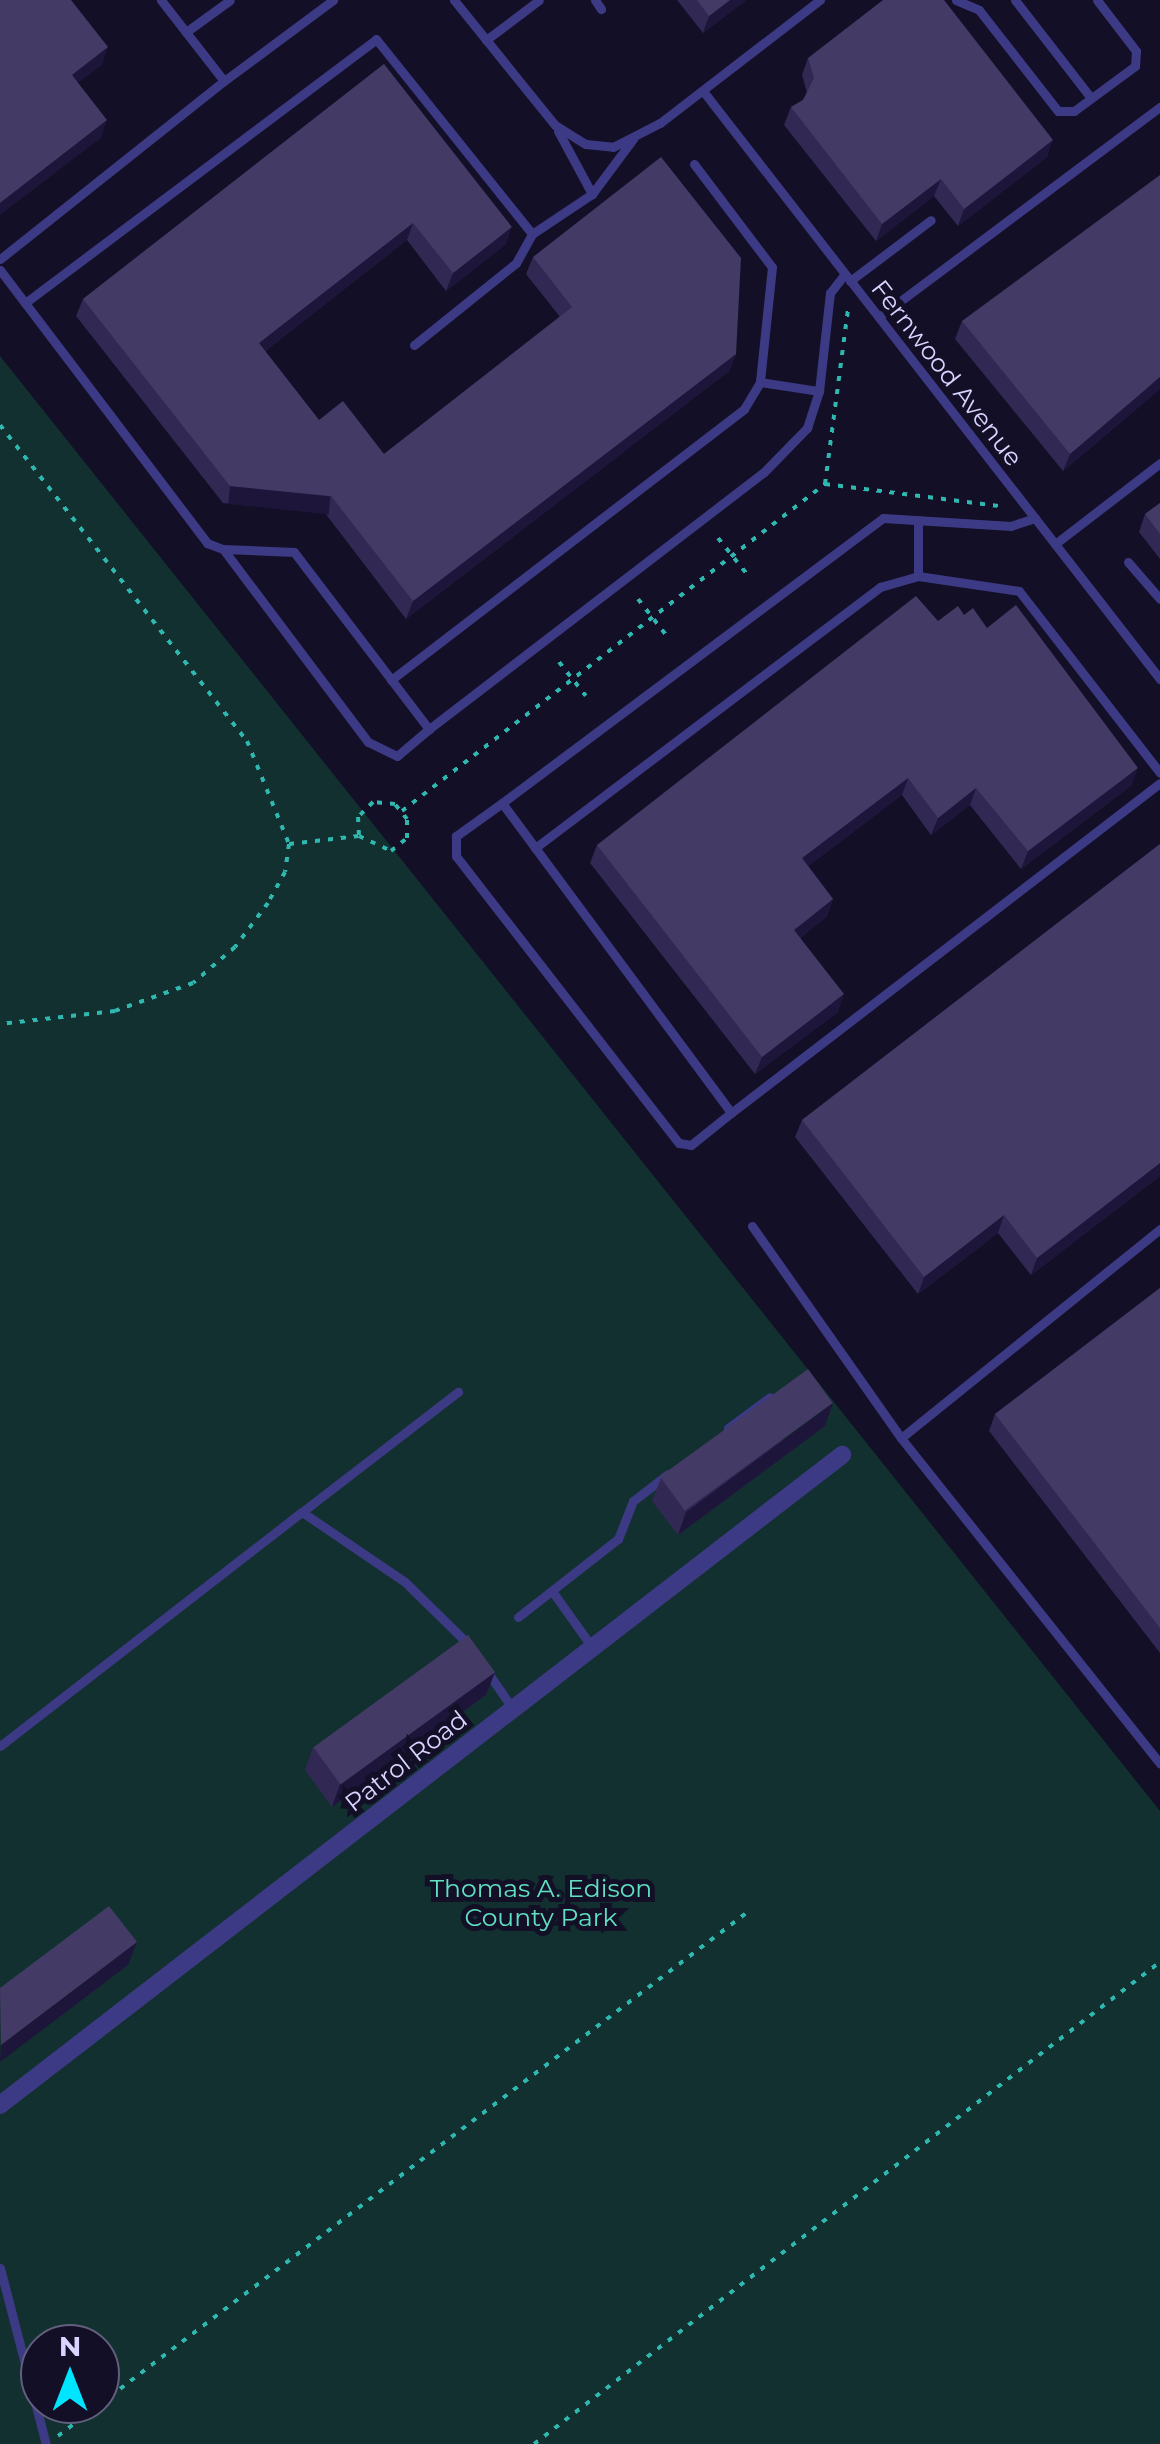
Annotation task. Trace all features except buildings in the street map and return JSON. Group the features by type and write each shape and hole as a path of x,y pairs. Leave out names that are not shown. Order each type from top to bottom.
{"street":[{"name":"Patrol Road","path":"0,2105 842,1456"}],"lane":[{"path":"160,0 224,81"},
{"path":"186,32 230,0"},
{"path":"0,260 224,81 334,0"},
{"path":"454,0 555,125 592,194"},
{"path":"486,40 539,0"},
{"path":"414,345 516,263 532,234 592,194 633,139 703,91 820,0"},
{"path":"956,0 979,10 1058,111 1074,111 1135,66 1136,51 1096,0"},
{"path":"1015,0 1091,98"},
{"path":"25,303 376,39 532,234"},
{"name":"Fernwood Avenue","path":"703,91 1160,680"},
{"path":"879,318 1160,106"},
{"path":"555,125 598,146 633,139"},
{"path":"392,680 744,410 760,382 772,267 694,164"},
{"path":"222,549 368,742 397,756 764,472 807,428 819,391 830,293 930,220"},
{"path":"0,270 207,544 222,549 294,552 429,729"},
{"path":"760,382 819,391"},
{"path":"1055,544 1160,463"},
{"path":"1034,518 1011,526 883,518 456,836 456,856 679,1143 691,1146 1160,783"},
{"path":"918,520 918,576"},
{"path":"1128,562 1160,599"},
{"path":"535,848 880,587 918,576 1019,591 1160,774"},
{"path":"502,803 732,1113"},
{"path":"752,1226 901,1438 1160,1764"},
{"path":"901,1438 1160,1229"},
{"path":"0,1746 458,1392"},
{"path":"724,1431 770,1396"},
{"path":"518,1617 618,1539 633,1501 679,1466"},
{"path":"302,1512 419,1594 460,1633 513,1709"},
{"path":"552,1590 592,1647"},
{"path":"0,2268 46,2444"}],"path":[{"path":"402,811 825,484 848,309"},
{"path":"0,425 247,740 289,844 284,872 268,903 235,946 193,983 115,1011 0,1024"},
{"path":"825,484 1000,506"},
{"path":"718,538 746,574"},
{"path":"638,599 666,636"},
{"path":"559,662 586,696"},
{"path":"360,836 358,817 373,802 402,811"},
{"path":"289,844 360,836 391,851 407,838 402,811"},
{"path":"46,2444 750,1911"},
{"path":"534,2444 1160,1962"}],"green space":[{"name":"Thomas A. Edison County Park","path":"0,356 1160,1811 1160,2444 0,2444"}]}
